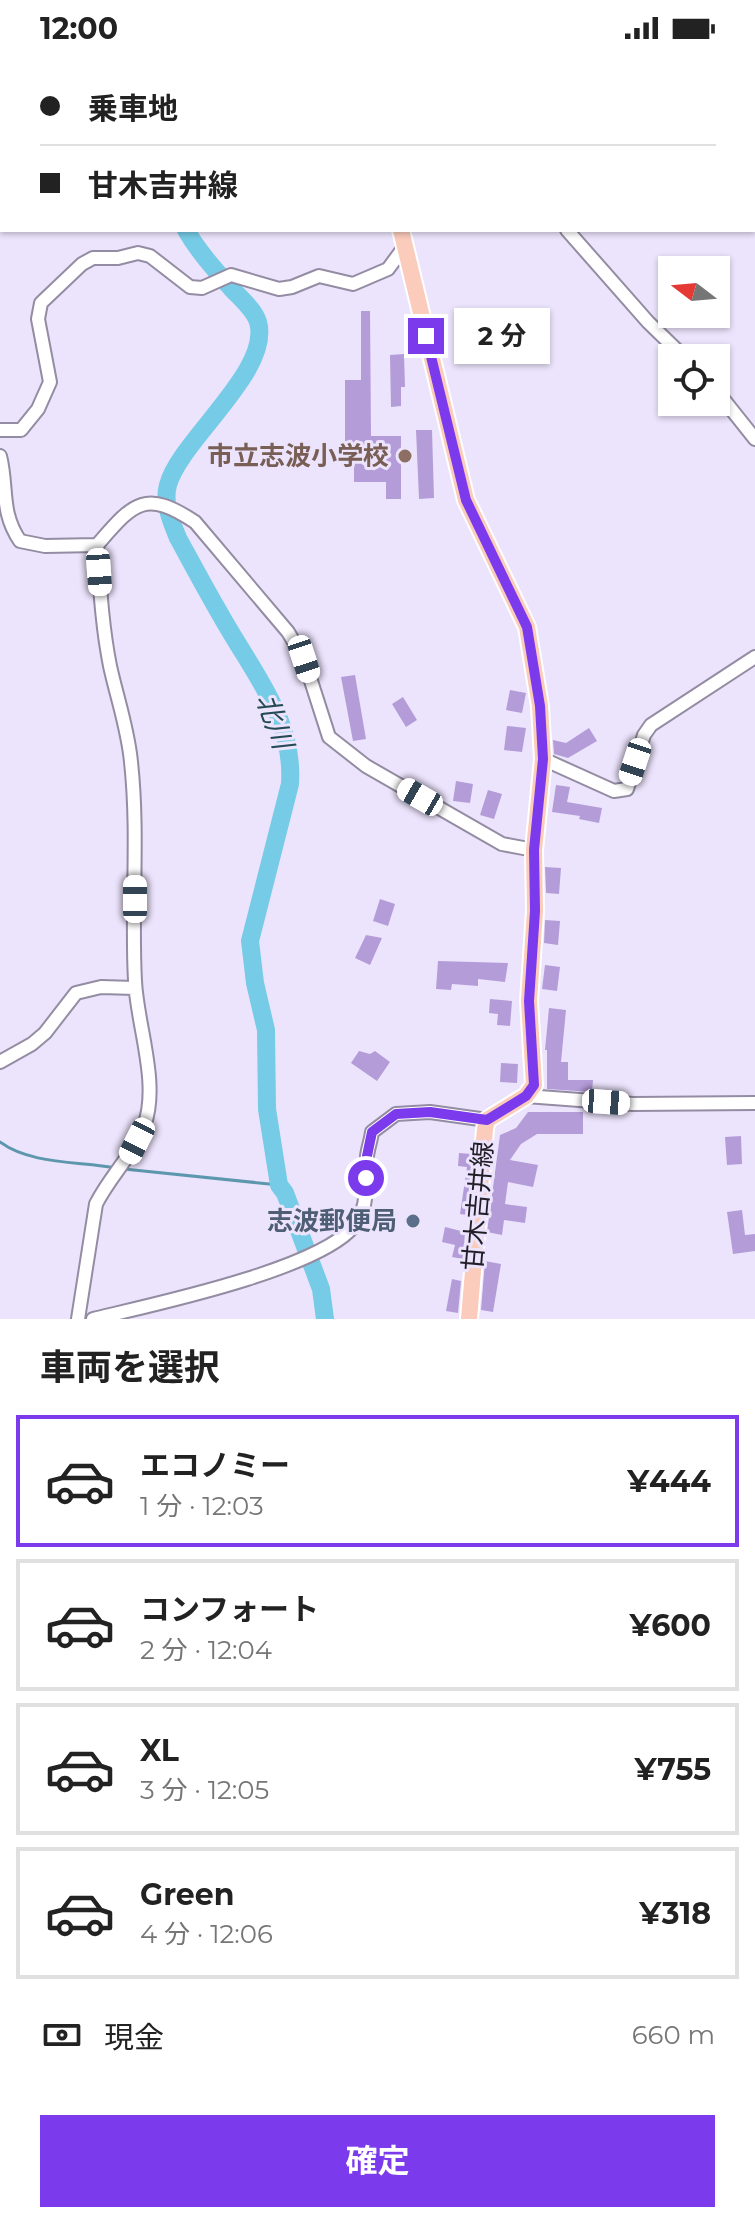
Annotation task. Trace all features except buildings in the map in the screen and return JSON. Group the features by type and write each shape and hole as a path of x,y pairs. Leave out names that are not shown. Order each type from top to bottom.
{"main road":[{"path":"403,238 466,500 527,627 540,706 543,759 534,850 535,911 529,1001 534,1085 526,1096"},
{"name":"甘木吉井線","path":"469,1319 487,1120 526,1096"}],"street":[{"path":"569,232 671,344"},
{"path":"0,430 21,430 38,409 50,382 38,319 41,303 82,264 93,258 118,258 138,253 150,256 190,287 202,288 231,275 279,289 319,276 353,284 362,282 388,269 403,238"},
{"path":"730,408 755,439"},
{"path":"0,456 6,510 10,526 20,541 58,547 97,545"},
{"path":"78,1319 96,1204 129,1157 145,1125 149,1100 135,988 135,819 131,760 102,625 97,545 122,516 139,504 153,503 177,510 195,522 288,632 304,659 329,737 338,746 366,766 502,844 534,850"},
{"path":"543,759 614,791 627,789 644,735 651,725 755,657"},
{"path":"0,1062 45,1033 82,990 135,988"},
{"path":"526,1096 633,1104 755,1103"},
{"path":"93,1319 201,1293 285,1265 333,1244 355,1226 366,1200 367,1156 372,1132 396,1114 430,1112 487,1120"}],"waterway":[{"name":"北川","path":"187,232 258,322 259,341 252,362 176,467 166,498 178,538 272,703 290,762 290,784 250,941 255,983 266,1030 267,1109 279,1185 285,1193 321,1289 325,1319"},
{"path":"0,1142 26,1155 116,1168"},
{"path":"124,1169 279,1185"}],"place":[{"name":"市立志波小学校","path":"405,456"},
{"name":"志波郵便局","path":"413,1221"}],"route":[{"path":"366,1178 372,1132 396,1114 430,1112 487,1120 526,1096 534,1085 529,1001 535,911 534,850 543,759 540,706 527,627 466,500 426,336"}]}
